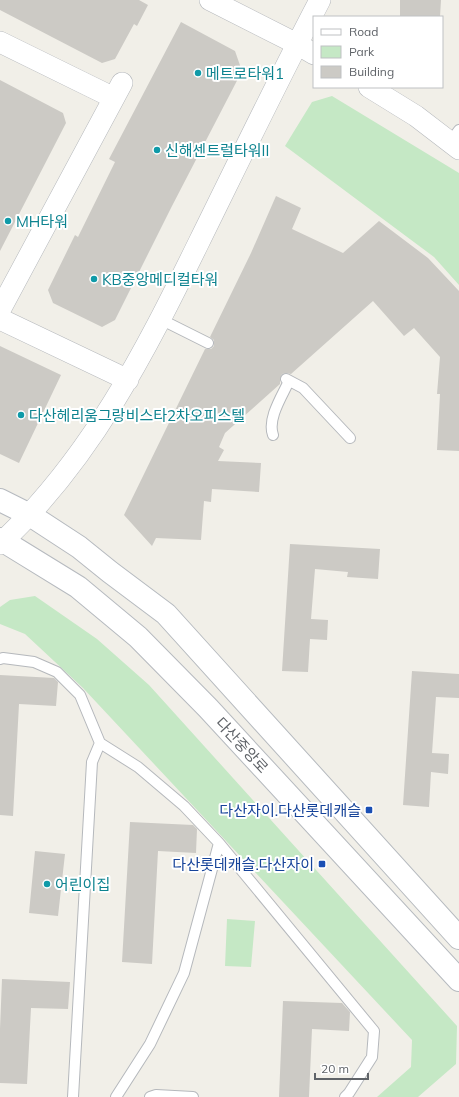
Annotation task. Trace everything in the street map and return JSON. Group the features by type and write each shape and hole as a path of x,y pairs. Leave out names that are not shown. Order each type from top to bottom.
{"street":[{"path":"210,0 306,49"},
{"path":"315,16 320,0"},
{"path":"1,541 30,515 68,469 99,426 128,380 306,49 313,24"},
{"path":"0,42 118,91 0,310"},
{"path":"371,88 456,140"},
{"path":"0,319 128,380"},
{"name":"다산중앙로","path":"0,500 30,515 79,546 110,572 166,614 459,938"},
{"name":"다산중앙로","path":"1,541 78,587 138,637 208,708 459,980"}],"lane":[{"path":"160,319 208,343"},
{"path":"273,435 271,430 272,418 287,380 303,388 350,438"},
{"path":"0,659 3,658 34,662 57,672 80,695 100,742 138,767 184,806 219,843 374,1031 372,1057 349,1093 344,1097"},
{"path":"73,1097 92,762 100,742"},
{"path":"116,1097 150,1044 184,973 219,843"},
{"path":"150,1097 156,1095 193,1097"}],"green space":[{"path":"332,96 459,173 459,285 434,257 285,146 312,102"},
{"path":"35,596 97,639 149,685 457,1026 456,1064 418,1097 377,1097 411,1067 412,1040 83,688 25,634 0,624 0,607 10,600"},
{"path":"227,919 255,921 251,967 225,966"}],"building":[{"path":"0,0 139,0 148,5 137,26 134,24 115,59 102,63 0,10"},
{"path":"400,0 441,0 440,16 400,16"},
{"path":"181,22 235,51 242,71 115,320 102,327 53,303 48,290 75,235 78,237 115,162 109,159"},
{"path":"0,80 63,113 66,123 0,251"},
{"path":"276,196 301,208 292,229 343,253 379,221 428,258 459,291 459,451 437,450 440,394 437,394 440,357 414,328 404,336 373,301 291,374 282,374 280,384 225,433 219,447 224,450 218,461 261,463 259,492 212,489 211,502 204,501 201,540 156,538 152,546 124,515 205,349 211,349 214,346 214,340 210,337 251,253"},
{"name":"다산헤리움그랑비스타2차오피스텔","path":"0,346 61,375 19,463 0,454"},
{"path":"290,544 380,549 378,579 347,577 348,572 315,569 311,619 328,620 327,640 310,639 308,672 282,671"},
{"path":"412,671 459,674 459,698 436,697 432,753 449,754 448,774 431,772 429,807 403,805"},
{"path":"0,675 54,678 58,682 56,706 19,704 13,816 0,815"},
{"path":"130,822 193,825 197,829 196,853 158,851 152,964 122,962"},
{"name":"어린이집","path":"35,851 65,854 58,916 29,913"},
{"path":"2,979 70,982 68,1009 31,1008 27,1084 0,1083"},
{"path":"283,1001 342,1003 350,1012 349,1031 312,1029 309,1097 279,1097"}],"place":[{"name":"메트로타워1","path":"198,73"},
{"name":"신해센트럴타워II","path":"157,150"},
{"name":"MH타워","path":"8,221"},
{"name":"KB중앙메디컬타워","path":"94,279"},
{"name":"다산헤리움그랑비스타2차오피스텔","path":"21,415"},
{"name":"다산자이.다산롯데캐슬","path":"369,810"},
{"name":"다산롯데캐슬.다산자이","path":"322,864"},
{"name":"어린이집","path":"47,884"}]}
